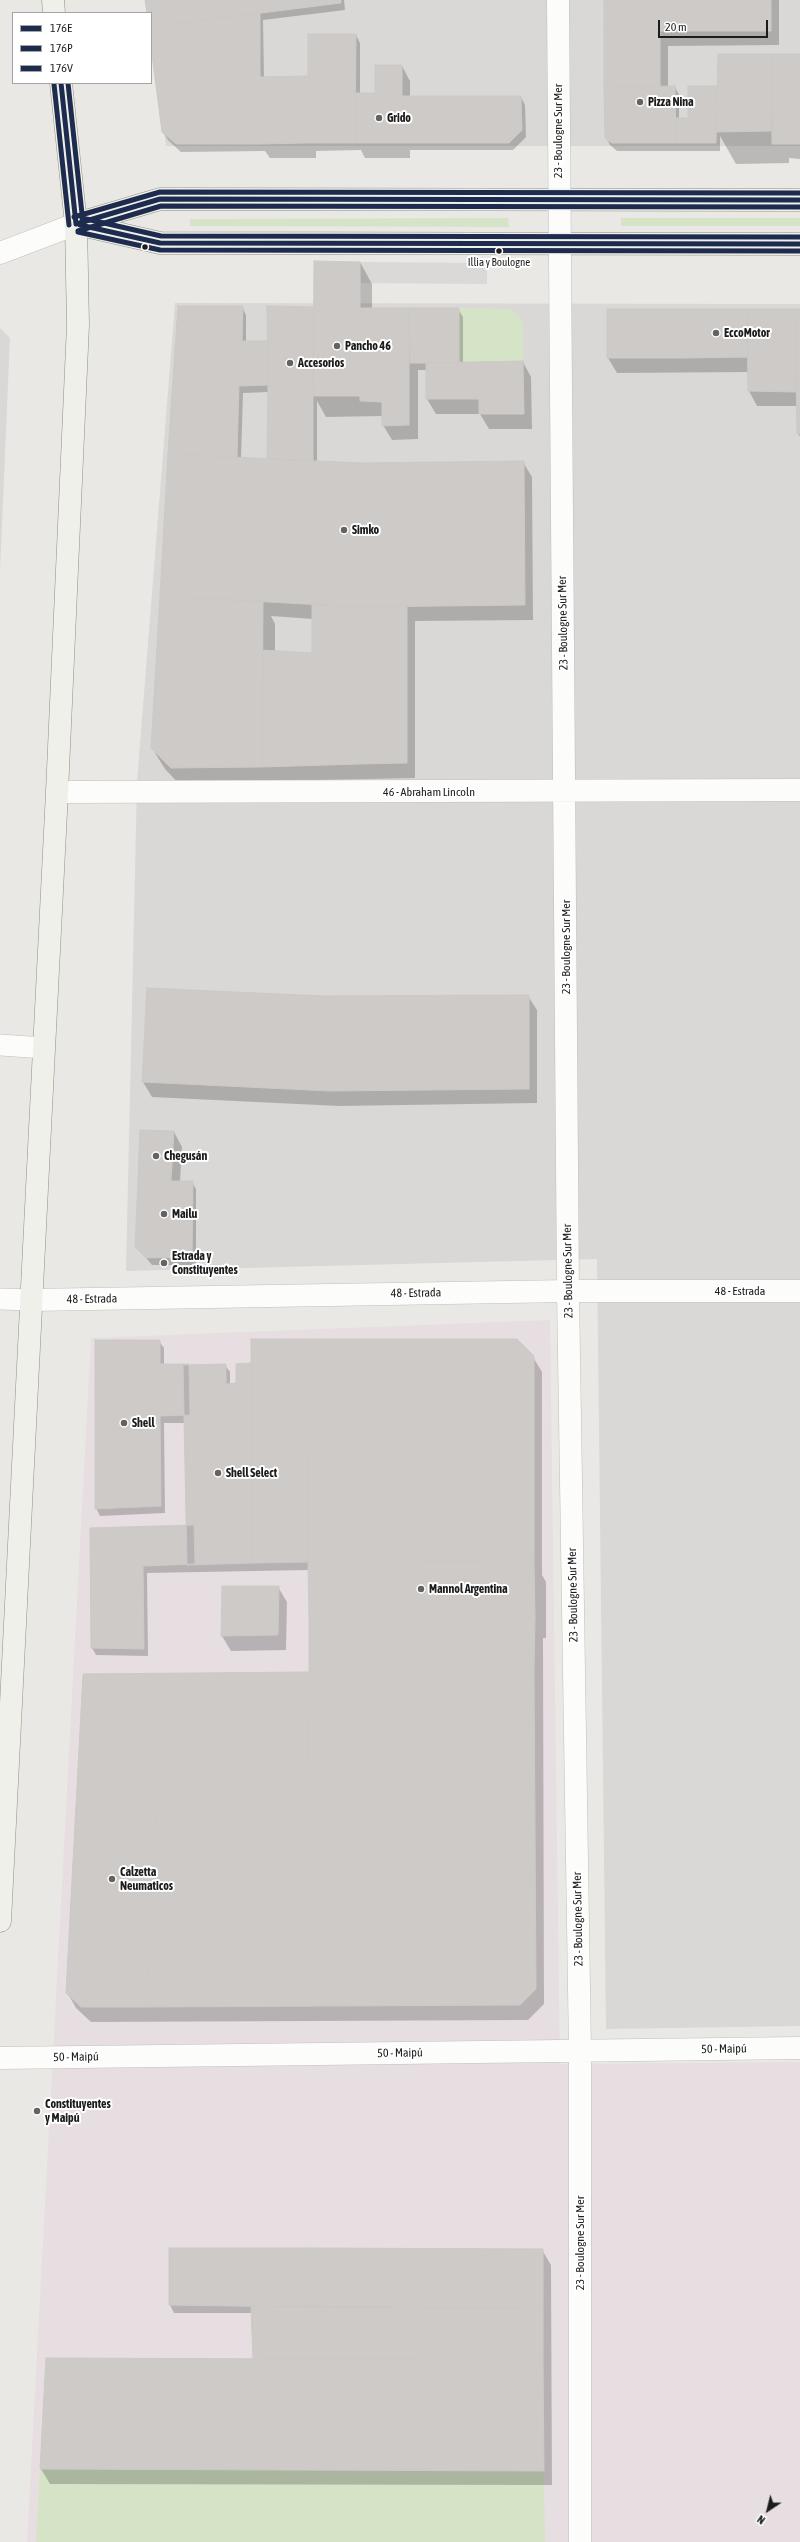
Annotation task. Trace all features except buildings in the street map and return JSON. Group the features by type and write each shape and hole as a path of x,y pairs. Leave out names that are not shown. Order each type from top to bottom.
{"main road":[{"path":"52,0 54,12"},
{"path":"0,1921 57,792 78,325 76,224 61,84"},
{"path":"76,224 160,199 800,200"},
{"path":"76,224 160,243 800,244"}],"street":[{"name":"23 - Boulogne Sur Mer","path":"558,0 558,200 565,792 568,1290 580,2051 580,2542"},
{"path":"0,253 76,224"},
{"name":"46 - Abraham Lincoln","path":"57,792 565,792 800,790"},
{"name":"48 - Estrada","path":"32,1300 568,1290 800,1291"},
{"name":"50 - Maipú","path":"0,2058 800,2048"}],"lane":[{"path":"0,1045 44,1048"},
{"path":"0,1299 32,1300"}],"shaded area":[{"path":"147,0 800,0 800,146 166,146 152,41 152,12 151,12"},
{"path":"360,262 487,263 487,284 361,283"},
{"path":"175,303 800,304 800,2026 606,2029 597,1259 126,1271 137,782"},
{"path":"0,328 10,338 0,571"},
{"path":"550,1320 560,2064 800,2062 800,2542 27,2542 91,1338"}],"green space":[{"path":"508,218 509,227 190,226 190,219"},
{"path":"621,218 800,218 800,226 621,226"},
{"path":"459,308 511,309 523,321 523,361 459,363"},
{"path":"40,2469 544,2471 545,2542 36,2542"}],"transit line":[{"name":"176P","path":"54,84 69,225"},
{"name":"176E","path":"61,84 76,224"},
{"name":"176V","path":"68,84 83,223"},
{"name":"176V","path":"74,217 160,192 800,193"},
{"name":"176E","path":"76,224 160,199 800,200"},
{"name":"176P","path":"78,231 161,206 800,207"},
{"name":"176V","path":"82,218 161,236 800,237"},
{"name":"176E","path":"80,225 160,243 800,244"},
{"name":"176P","path":"78,232 160,250 800,251"}],"place":[{"name":"Pizza Nina","path":"640,102"},
{"name":"Grido","path":"379,118"},
{"name":"Illia y Boulogne","path":"499,251"},
{"name":"EccoMotor","path":"716,333"},
{"name":"Pancho 46","path":"337,346"},
{"name":"Accesorios","path":"290,363"},
{"name":"Simko","path":"344,530"},
{"name":"Chegusán","path":"156,1156"},
{"name":"Mailu","path":"164,1214"},
{"name":"Estrada y Constituyentes","path":"164,1263"},
{"name":"Shell","path":"124,1423"},
{"name":"Shell Select","path":"218,1473"},
{"name":"Mannol Argentina","path":"421,1589"},
{"name":"Calzetta Neumaticos","path":"112,1879"},
{"name":"Constituyentes y Maipú","path":"37,2111"}]}
